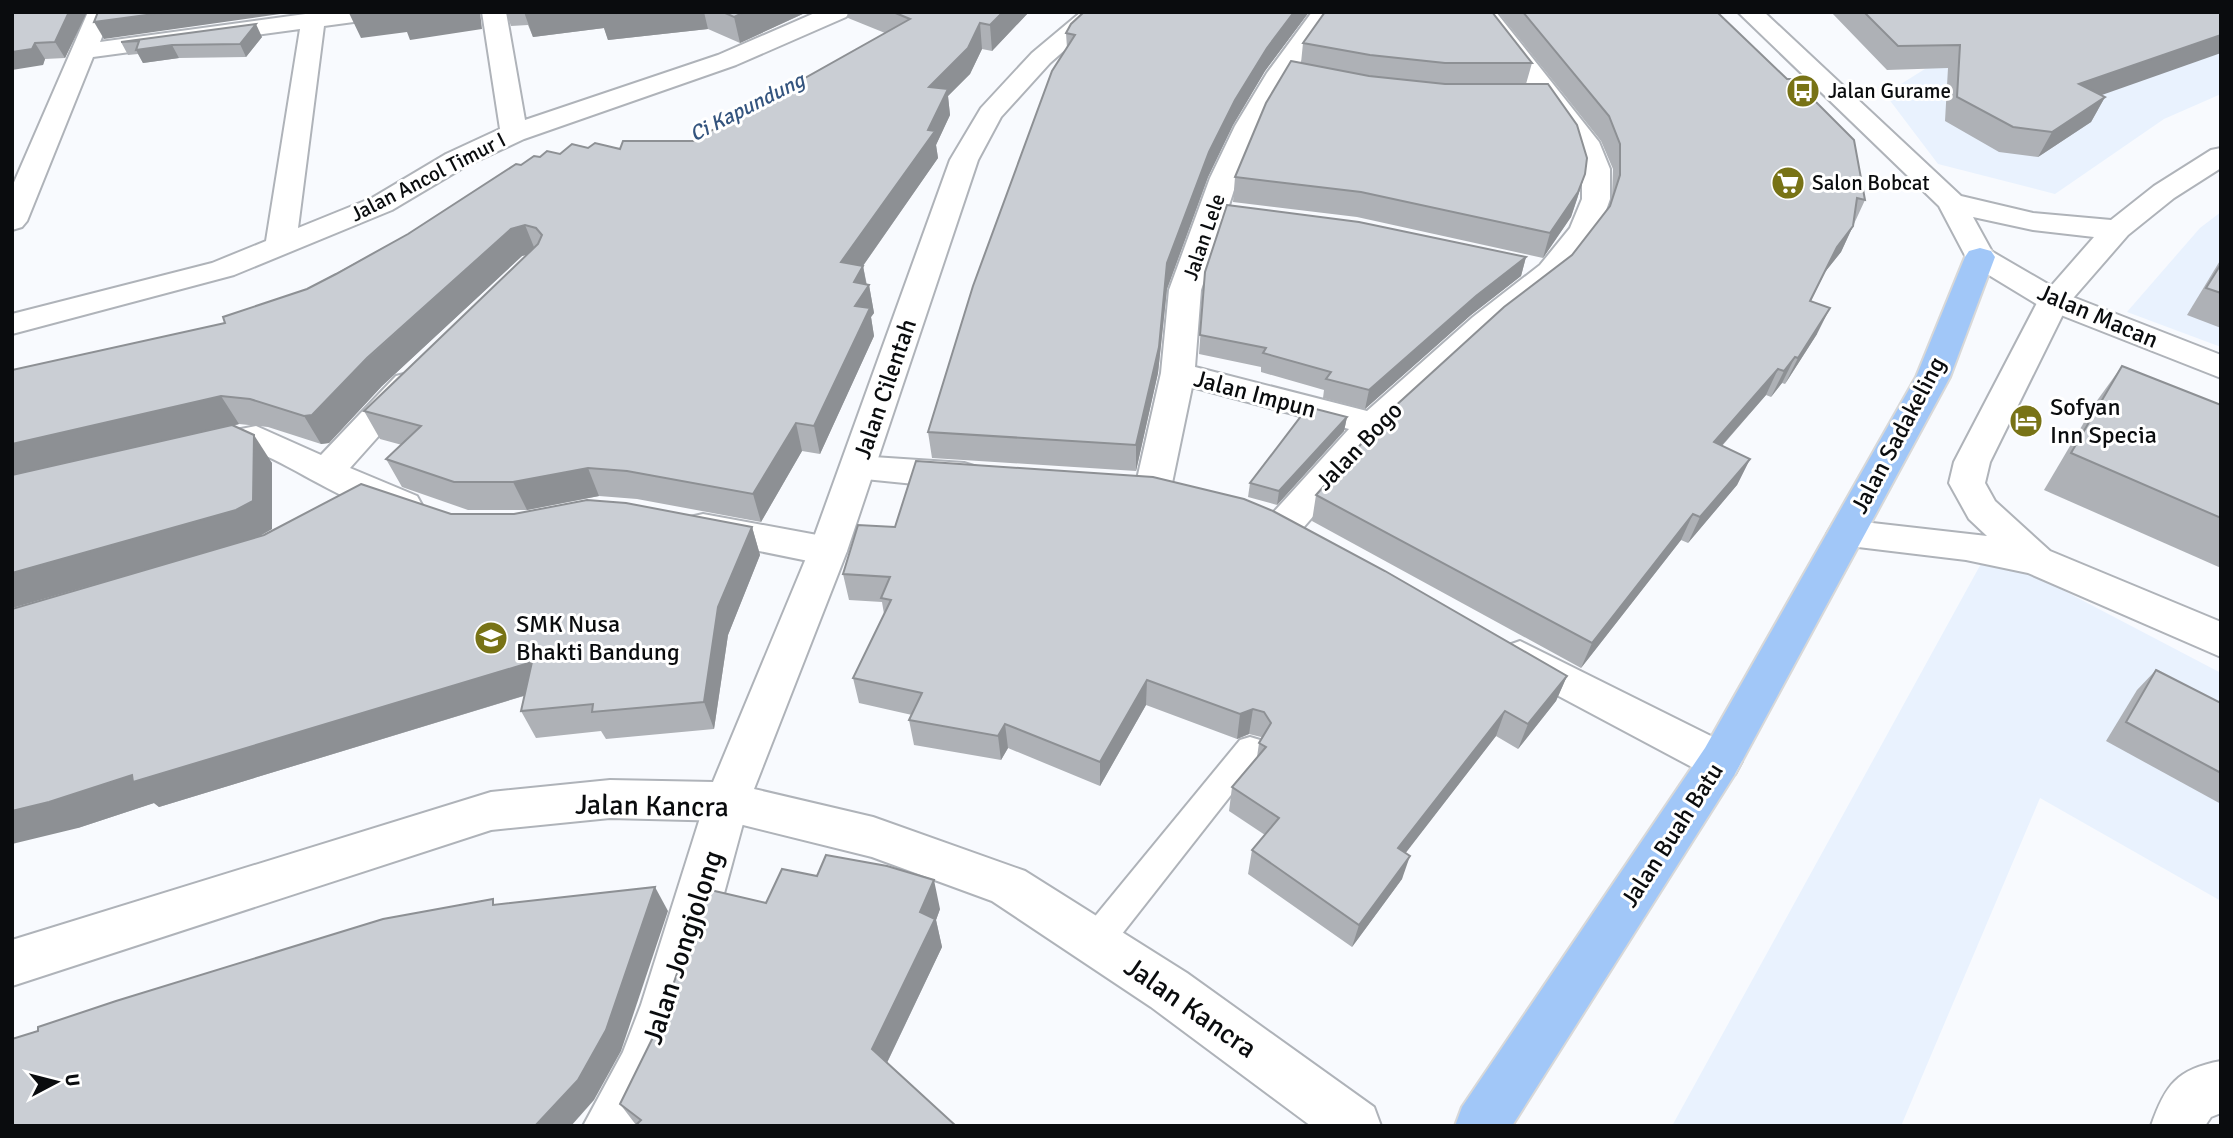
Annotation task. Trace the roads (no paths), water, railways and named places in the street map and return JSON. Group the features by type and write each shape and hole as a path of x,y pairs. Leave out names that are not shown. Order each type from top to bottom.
{"main road":[{"name":"Jalan Sadakeling","path":"1846,534 1933,377 1980,257"},
{"name":"Jalan Buah Batu","path":"1481,1126 1720,761 1846,534"}],"street":[{"path":"12,221 100,12"},
{"path":"85,51 376,12"},
{"path":"494,12 514,132"},
{"name":"Jalan Ancol Timur I","path":"12,324 223,269 382,204 456,160 514,132 727,60 838,12"},
{"name":"Jalan Cilentah","path":"727,802 828,551 964,160 990,114 1041,58 1096,12"},
{"name":"Jalan Lele","path":"1153,488 1178,373 1185,290 1227,213 1224,178 1248,126 1293,76 1324,12"},
{"name":"Jalan Bogo","path":"1321,545 1267,519 1484,324 1551,272 1584,230 1596,199 1596,169 1585,142 1535,98 1483,12"},
{"path":"1750,12 1951,202 1980,257"},
{"path":"281,247 313,21"},
{"path":"2036,561 1982,510 1967,483 1972,462 2054,301 2118,229 2164,192 2221,156"},
{"path":"1951,202 2003,217 2066,229 2118,229"},
{"name":"Jalan Macan","path":"1980,257 2054,301 2221,367"},
{"path":"1511,262 1551,272"},
{"path":"326,472 426,368"},
{"name":"Jalan Impun","path":"1178,373 1373,425"},
{"path":"173,455 240,439 256,438 366,491 441,519"},
{"path":"858,468 995,478"},
{"path":"1114,486 1153,488 1193,496"},
{"path":"335,512 366,491"},
{"path":"676,522 828,551"},
{"path":"1846,534 1965,546 2036,561 2221,640"},
{"path":"1487,638 1569,685 1720,761"},
{"name":"Jalan Kancra","path":"12,963 491,811 610,799 727,802 873,837 1008,886 1169,990 1355,1126"},
{"name":"Jalan Jongjolong","path":"609,1126 642,1068 666,1005 727,802"},
{"path":"2178,1126 2184,1105 2205,1089 2221,1087"}],"lane":[{"path":"1095,942 1250,748"}],"place":[{"name":"Jalan Gurame","path":"1803,91"},
{"name":"Salon Bobcat","path":"1788,183"},
{"name":"Sofyan Inn Specia","path":"2026,421"},
{"name":"SMK Nusa Bhakti Bandung","path":"491,638"}],"water label":[{"name":"Ci Kapundung","path":"747,107"}]}
